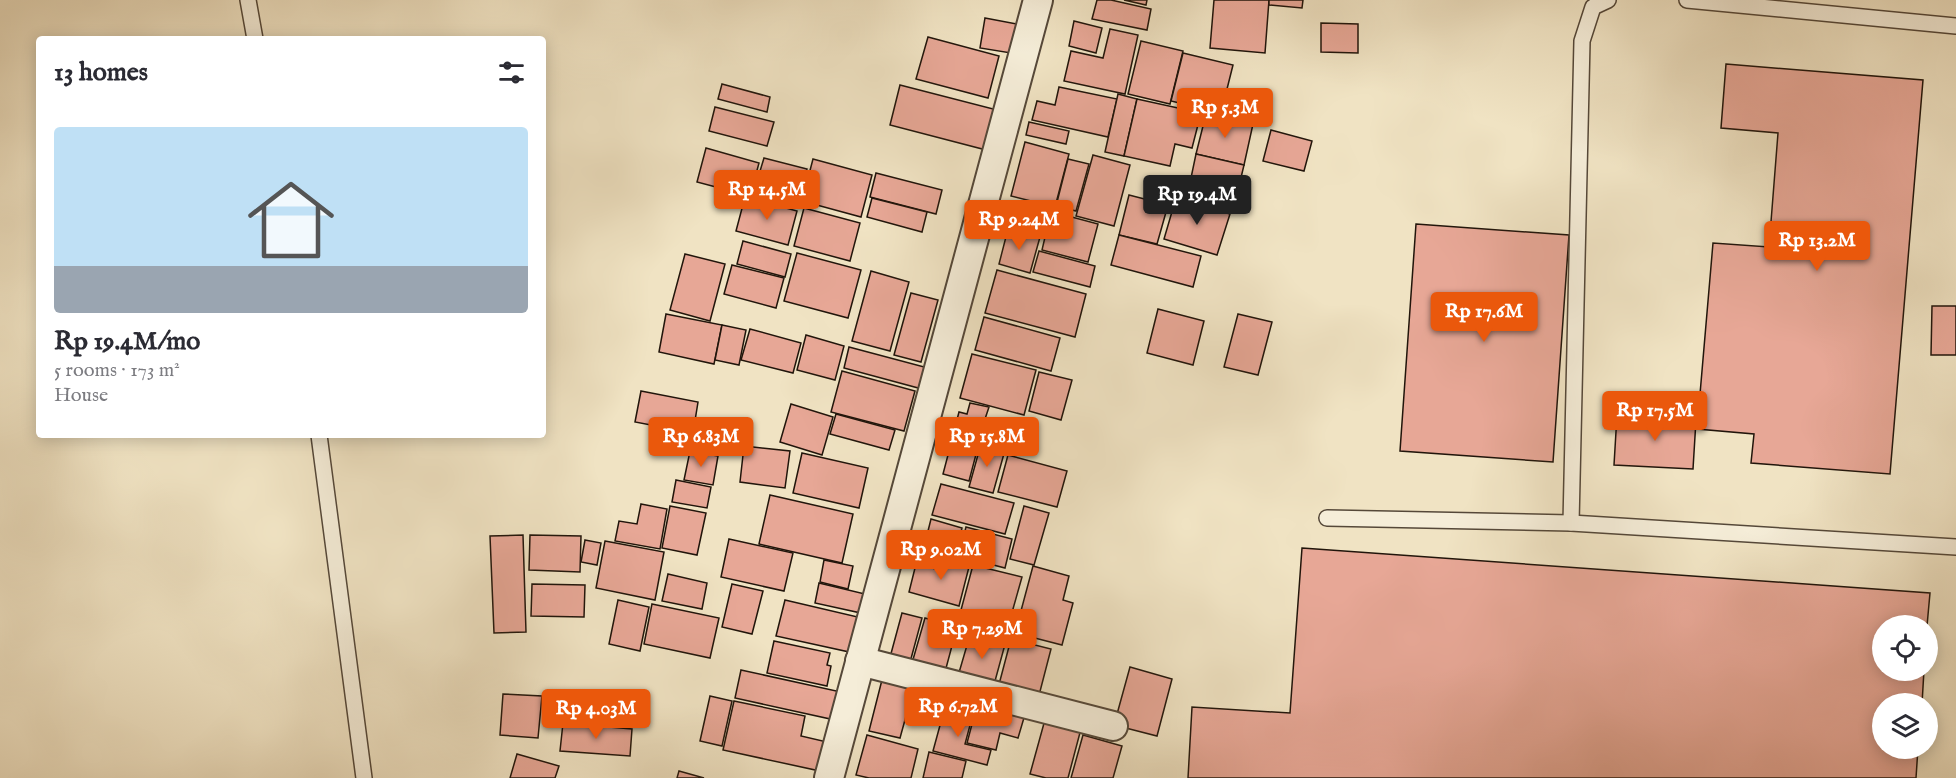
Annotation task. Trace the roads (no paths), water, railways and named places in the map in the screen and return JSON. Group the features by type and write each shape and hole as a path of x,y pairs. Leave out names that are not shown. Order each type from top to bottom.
{"street":[{"path":"829,778 1038,0"},
{"path":"861,661 1113,726"}],"lane":[{"path":"248,0 254,36"},
{"path":"1571,522 1582,42 1593,7 1608,0"},
{"path":"1687,0 1956,26"},
{"path":"319,438 364,778"},
{"path":"1327,518 1571,522 1956,547"}]}
